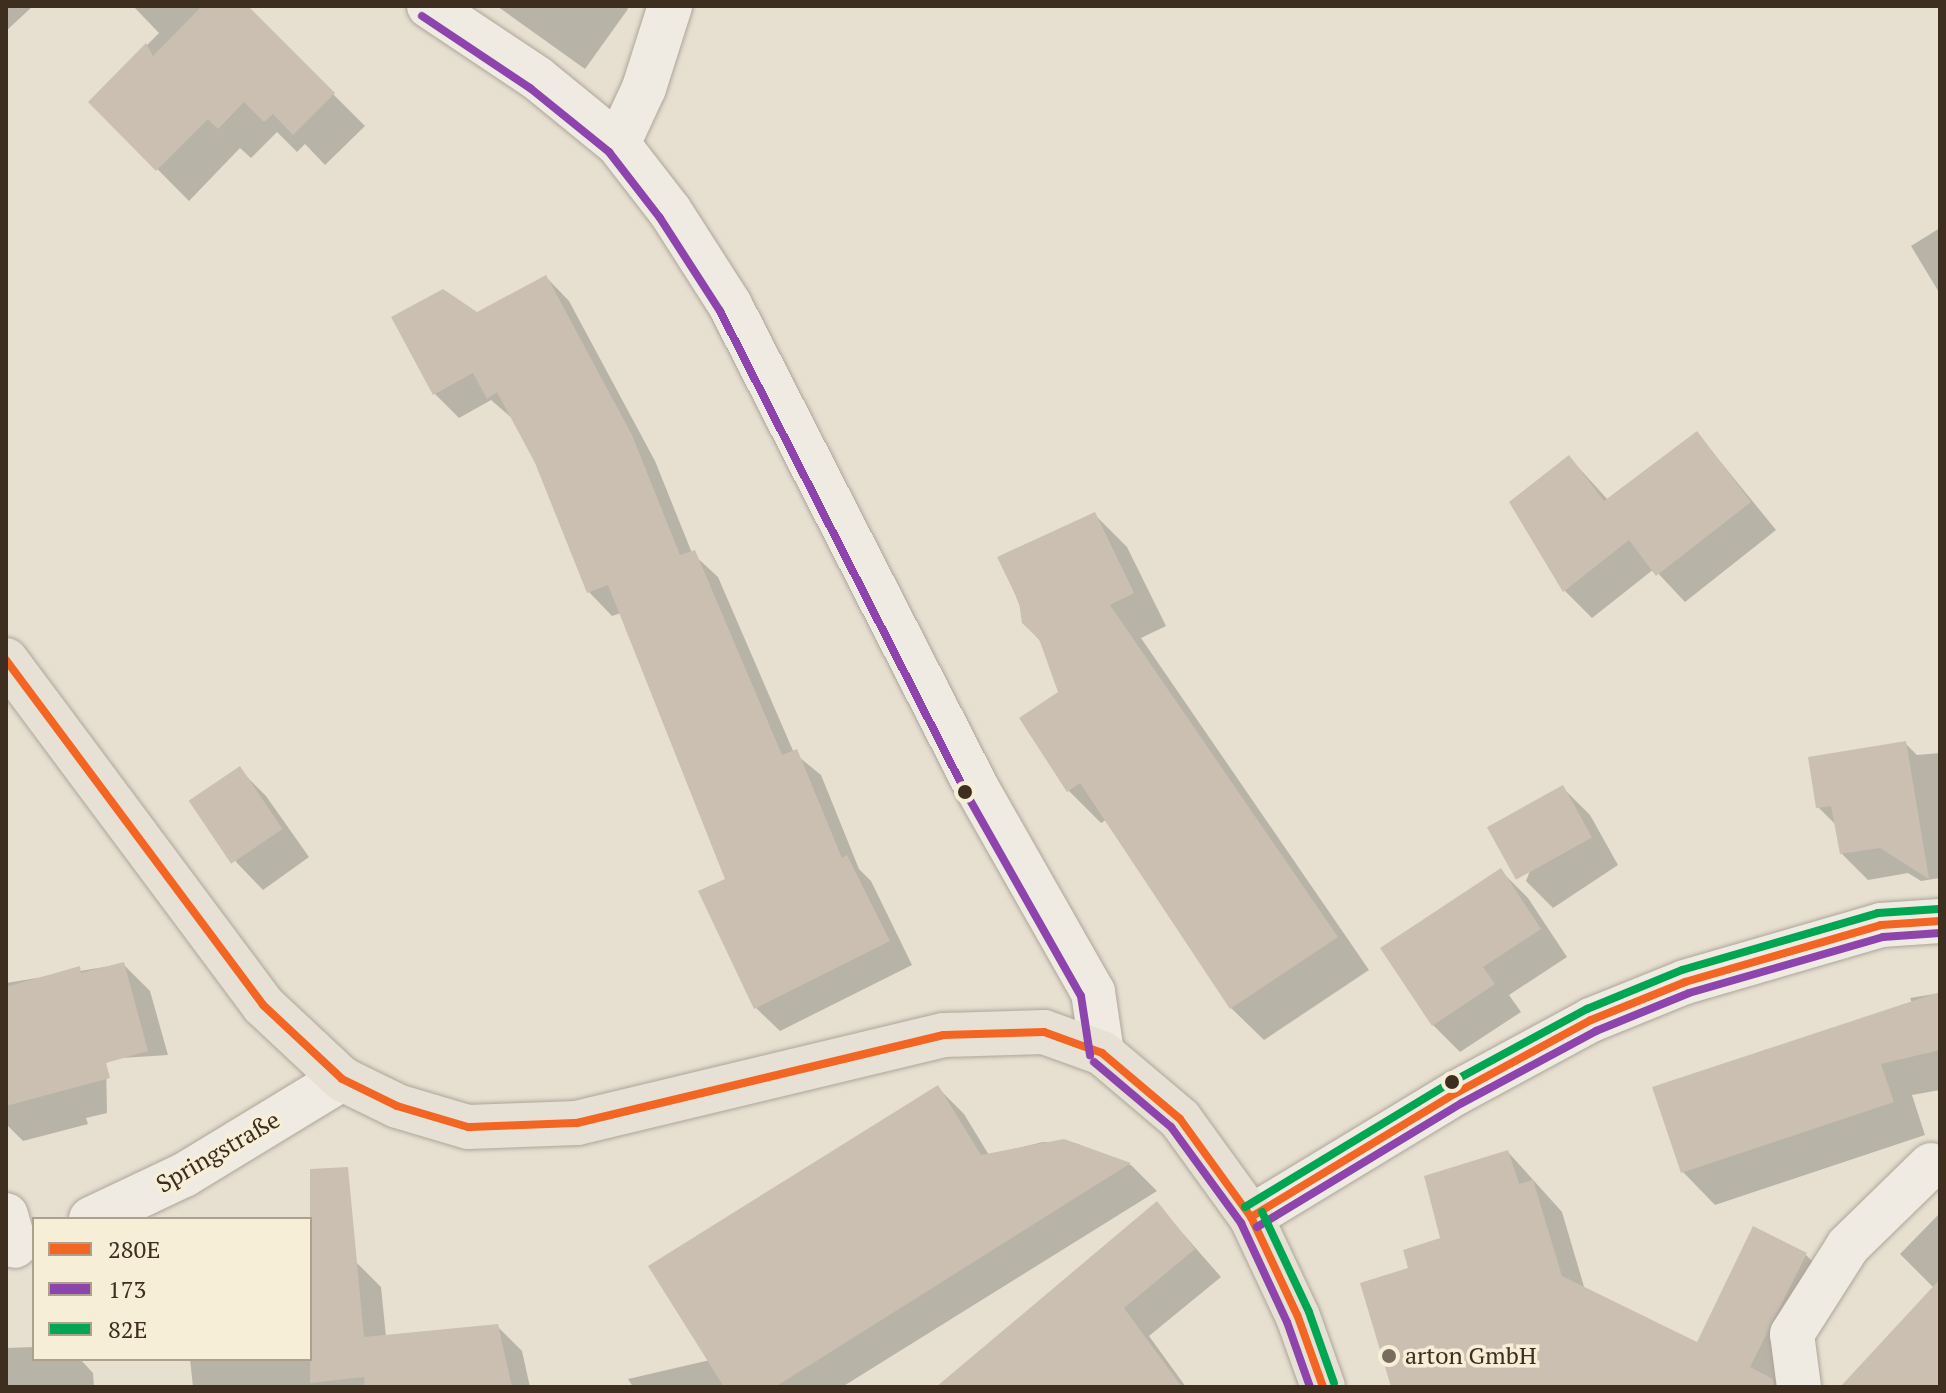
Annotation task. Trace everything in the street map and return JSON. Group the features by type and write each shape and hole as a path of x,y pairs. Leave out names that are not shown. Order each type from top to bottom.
{"main road":[{"path":"6,660 263,1005 342,1079 397,1106 468,1127 577,1123 944,1035 1044,1032 1102,1053 1180,1119 1251,1217 1298,1317 1323,1387"}],"street":[{"path":"429,6 537,78 618,144 670,211 730,305 977,788 1093,992 1102,1053"},
{"path":"618,144 644,88 670,6"},
{"path":"1251,1217 1456,1093 1591,1020 1685,982 1881,925 1940,921"},
{"name":"Springstraße","path":"95,1217 184,1175 342,1079"},
{"path":"1799,1387 1792,1334 1848,1246 1931,1165"}],"building":[{"path":"202,6 248,6 335,93 293,135 273,114 264,122 244,102 218,129 208,119 156,171 88,102 146,43 153,56"},
{"path":"546,275 632,435 680,555 695,550 782,755 797,749 842,858 847,855 890,941 754,1009 698,891 725,879 608,585 587,593 535,463 497,392 487,399 473,373 433,395 391,317 443,289 477,312"},
{"path":"1697,431 1751,502 1656,576 1629,540 1563,592 1509,502 1569,455 1604,501"},
{"path":"1095,512 1134,593 1110,605 1338,937 1230,1009 1080,783 1067,792 1019,718 1058,692 1039,639 1022,623 1019,602 997,557"},
{"path":"1906,741 1929,879 1880,848 1840,854 1831,806 1816,808 1808,757"},
{"path":"240,766 282,829 231,864 189,801"},
{"path":"1563,785 1592,837 1516,880 1487,827"},
{"path":"1501,868 1541,929 1483,967 1495,984 1432,1026 1380,948"},
{"path":"124,962 148,1051 106,1063 110,1078 6,1106 6,987 80,966 81,973"},
{"path":"1940,992 1940,1050 1881,1064 1894,1102 1681,1173 1652,1087"},
{"path":"938,1085 981,1155 1064,1139 1131,1163 775,1387 724,1387 648,1266"},
{"path":"1508,1150 1519,1184 1533,1180 1562,1276 1697,1342 1753,1226 1807,1253 1750,1367 1773,1379 1774,1387 1391,1387 1360,1283 1408,1268 1403,1250 1440,1238 1424,1176"},
{"path":"348,1167 364,1337 498,1324 512,1387 365,1387 364,1377 310,1383 310,1169"},
{"path":"1157,1201 1195,1249 1124,1308 1182,1387 936,1387"},
{"path":"1940,1279 1940,1387 1840,1387"}],"transit line":[{"name":"173","path":"422,16 530,88 609,152 660,218 720,311 966,793 1081,996 1090,1055"},
{"name":"280E","path":"6,660 263,1005 342,1079 397,1106 468,1127 577,1123 944,1035 1044,1032 1102,1053 1180,1119 1251,1217 1298,1317 1323,1387"},
{"name":"82E","path":"1245,1207 1450,1083 1587,1009 1682,970 1878,913 1939,909"},
{"name":"280E","path":"1251,1217 1456,1093 1591,1020 1685,982 1881,925 1940,921"},
{"name":"173","path":"1257,1227 1462,1103 1596,1031 1689,993 1883,937 1940,933"},
{"name":"173","path":"1094,1062 1171,1127 1241,1223 1287,1322 1310,1387"},
{"name":"82E","path":"1262,1212 1309,1312 1334,1383"}],"place":[{"name":"arton GmbH","path":"1389,1356"}]}
